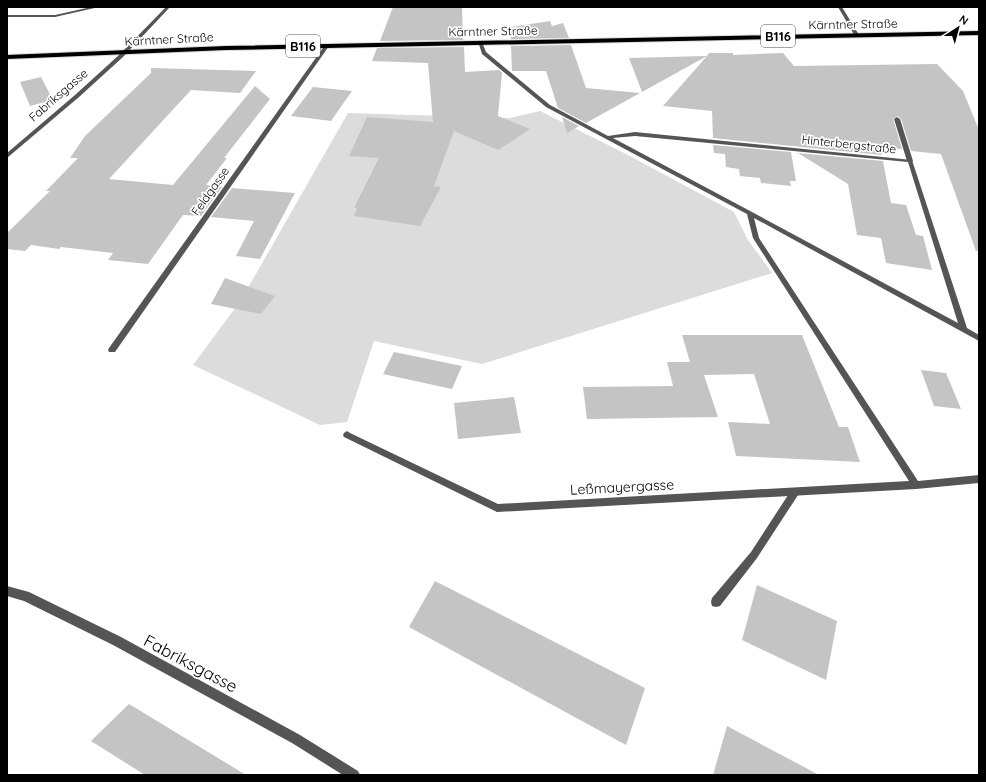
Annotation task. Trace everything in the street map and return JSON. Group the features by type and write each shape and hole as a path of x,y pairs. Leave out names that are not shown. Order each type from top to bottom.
{"main road":[{"name":"Kärntner Straße","path":"7,57 226,48 979,33"}],"street":[{"path":"7,16 55,16 97,7"},
{"name":"Fabriksgasse","path":"7,156 78,96 126,52 168,7"},
{"path":"840,7 857,35"},
{"path":"480,42 484,53 548,106 609,137 979,338"},
{"name":"Feldgasse","path":"112,350 327,46"},
{"path":"897,119 910,161"},
{"name":"Hinterbergstraße","path":"609,137 635,134 910,161 964,330"},
{"path":"750,213 756,238 916,485"},
{"name":"Leßmayergasse","path":"347,435 497,508 916,485 979,480"},
{"path":"716,602 754,555 795,492"},
{"name":"Fabriksgasse","path":"7,591 25,596 116,641 296,739 354,775"}],"shaded area":[{"path":"540,111 626,154 734,212 748,240 772,273 482,364 374,341 347,422 320,425 193,365 241,300 348,113 510,118"}],"building":[{"path":"393,7 462,7 463,40 380,41"},
{"path":"550,21 552,26 563,23 569,38 511,39 511,27"},
{"path":"571,45 586,88 640,93 586,123 558,108 546,71 512,71 511,46"},
{"path":"464,47 465,72 499,70 502,73 498,116 530,129 498,150 454,131 434,186 441,187 420,226 354,216 357,208 354,208 379,158 349,156 367,117 433,122 428,63 372,61 377,48"},
{"path":"709,53 733,53 733,55 783,53 794,66 937,64 963,91 979,130 979,251 976,251 941,154 911,151 901,119 898,116 893,119 902,149 880,147 882,155 713,138 712,111 663,106"},
{"path":"707,56 642,92 629,58"},
{"path":"151,68 256,71 240,93 191,90 109,179 173,185 255,86 270,99 224,158 227,158 206,185 222,187 201,216 183,215 148,264 108,260 113,253 61,247 59,249 31,245 25,251 7,249 7,233 50,191 46,191 78,158 70,158 85,136 151,73"},
{"path":"41,77 53,100 30,106 20,82"},
{"path":"313,87 352,91 331,121 291,116"},
{"path":"562,117 579,126 567,133"},
{"path":"713,145 791,152 796,181 790,181 791,186 761,183 760,178 740,176 739,169 726,167 725,154 714,153"},
{"path":"798,153 883,161 891,203 906,205 916,235 923,236 932,270 886,263 881,238 857,235 848,184"},
{"path":"232,188 295,193 260,259 236,256 254,221 211,217"},
{"path":"225,278 275,296 261,314 211,304"},
{"path":"682,335 802,335 839,427 848,427 860,462 736,456 728,422 770,424 754,374 704,375 718,417 587,419 583,387 673,386 667,362 690,362"},
{"path":"394,352 462,366 452,389 383,374"},
{"path":"921,370 946,373 961,409 934,406"},
{"path":"514,397 521,433 458,439 454,403"},
{"path":"435,581 645,688 626,745 409,627"},
{"path":"757,585 837,621 826,680 742,640"},
{"path":"129,704 246,775 145,775 91,741"},
{"path":"727,726 819,775 713,775"}]}
